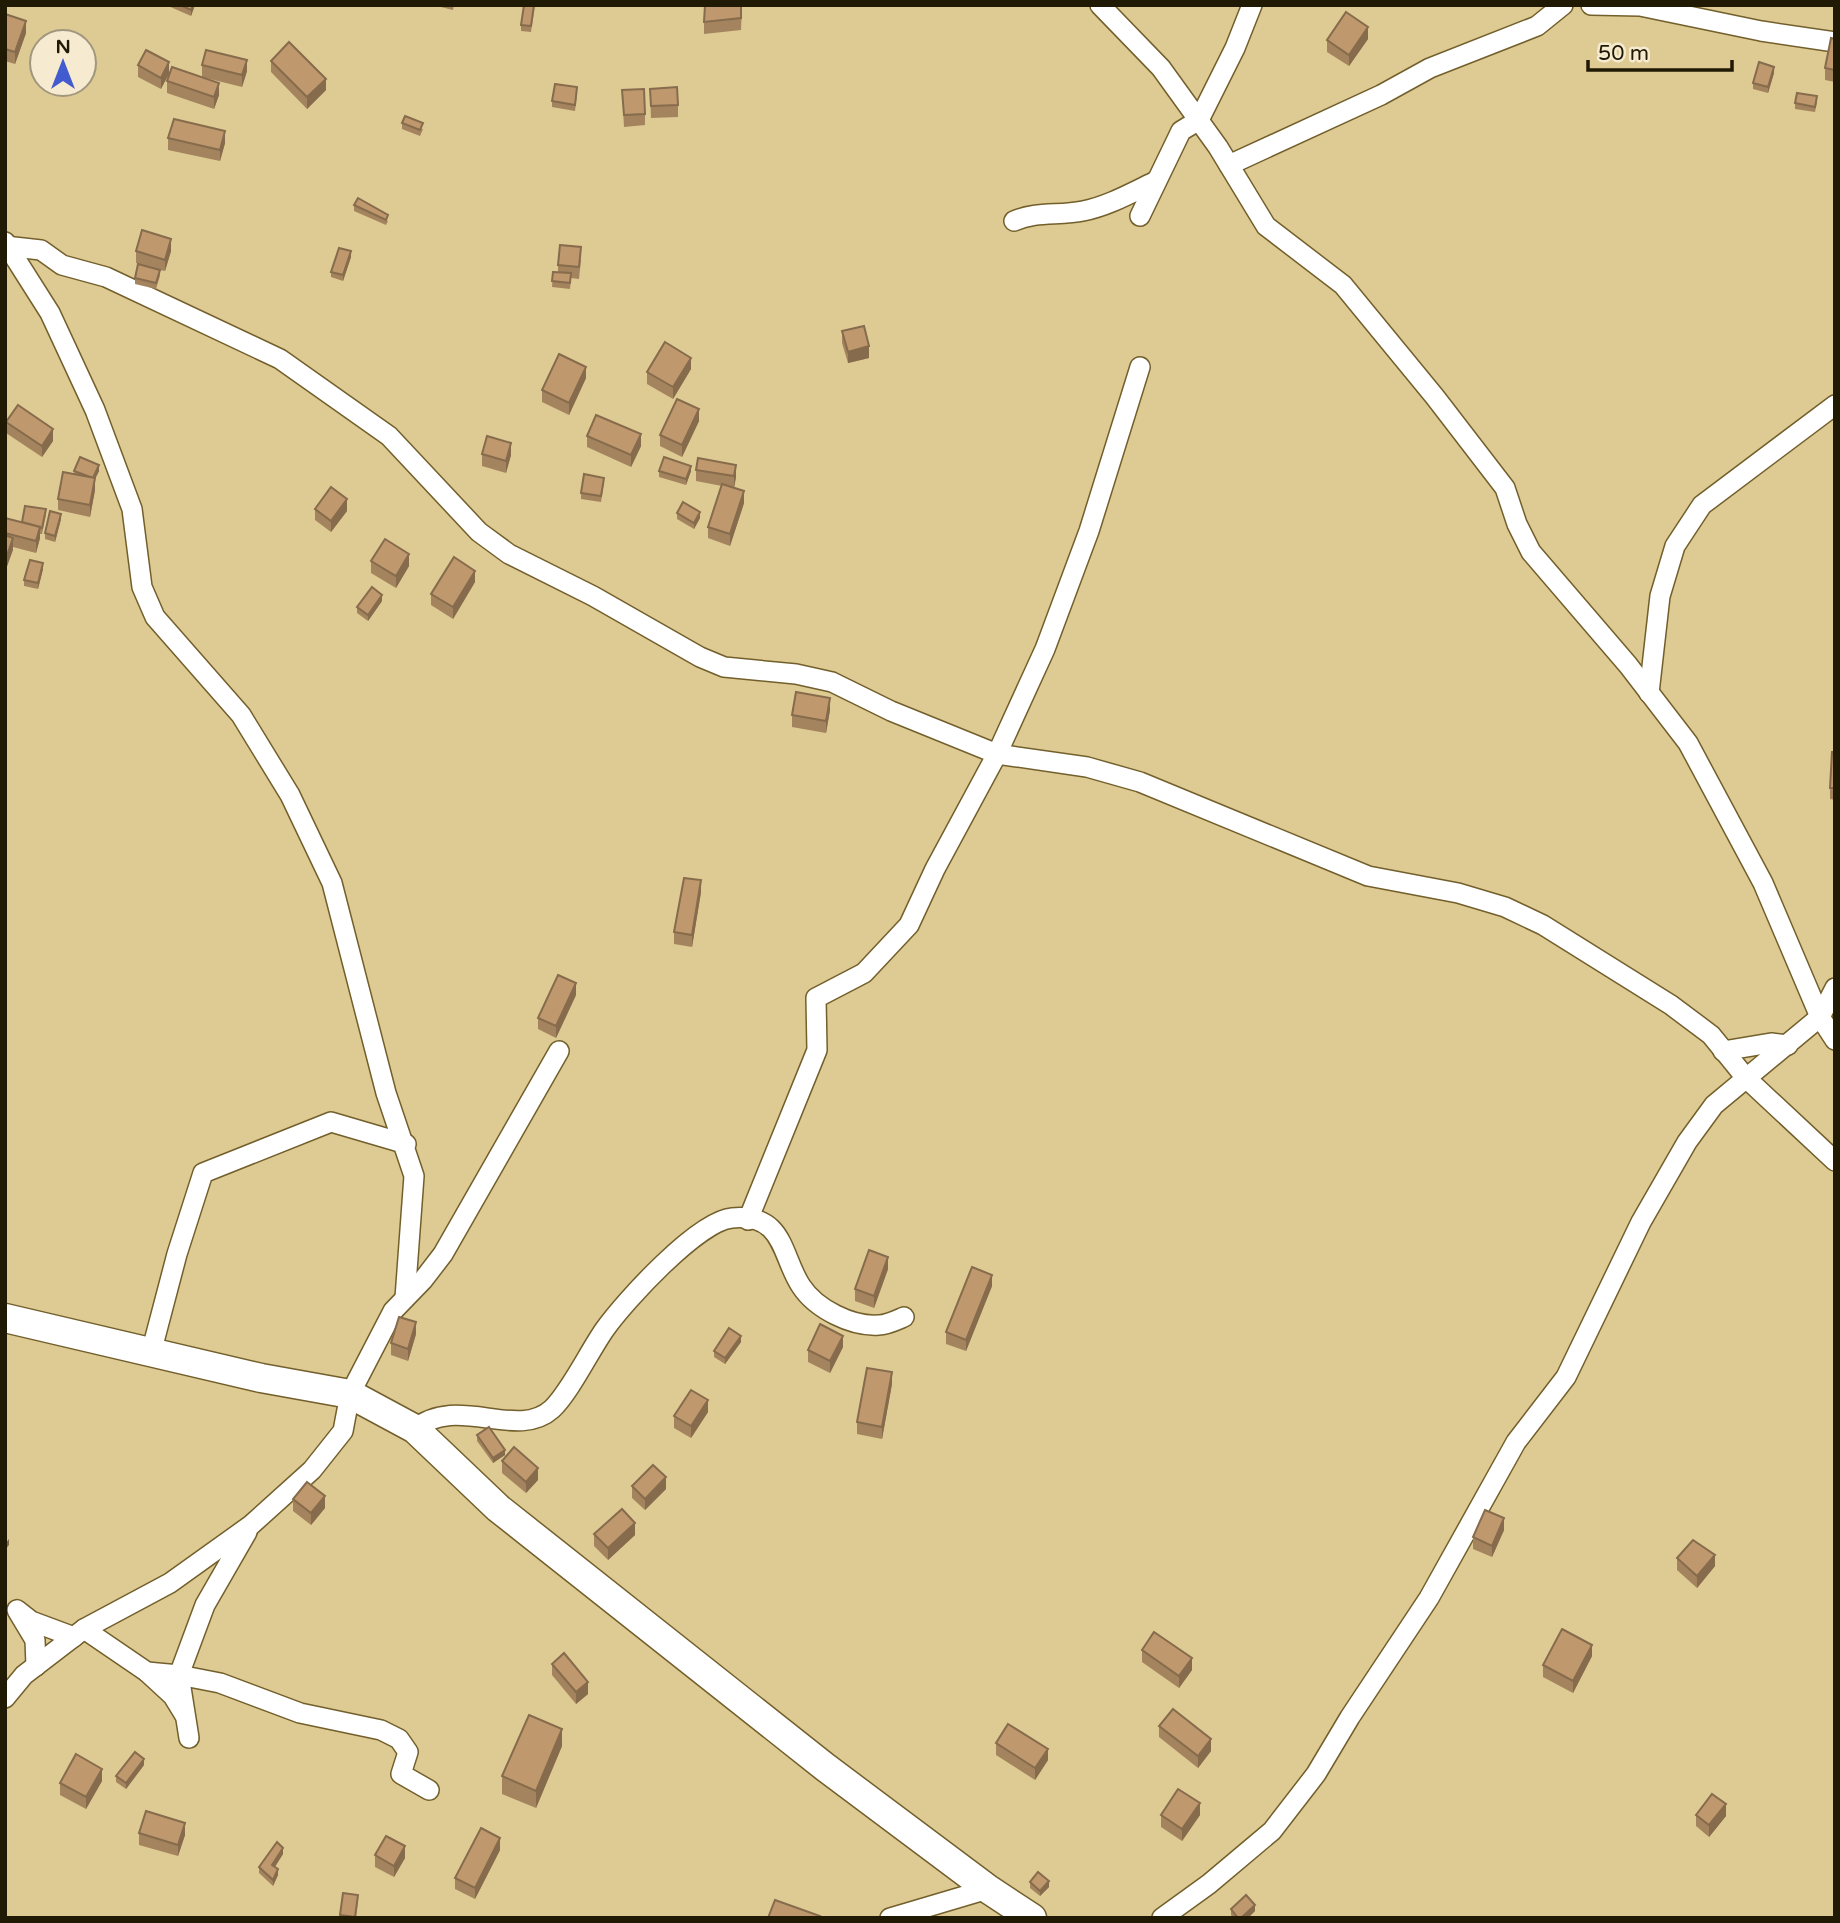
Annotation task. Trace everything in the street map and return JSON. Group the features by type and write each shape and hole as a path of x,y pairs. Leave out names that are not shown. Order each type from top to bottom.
{"main road":[{"path":"5,1318 151,1353 350,1394 415,1429 498,1508 825,1767 988,1889 1032,1918"}],"street":[{"path":"1100,5 1161,68 1229,165 1266,226 1343,285 1435,397 1505,488 1517,524 1531,552 1688,743 1763,883 1820,1017 1835,1040"},
{"path":"1140,216 1154,182 1181,131 1199,120 1235,48 1252,5"},
{"path":"1229,165 1381,95 1430,68 1537,26 1563,5"},
{"path":"1591,5 1640,6 1761,31 1835,42"},
{"path":"1014,221 1027,215 1082,211 1106,204 1154,182"},
{"path":"6,245 41,250 62,265 106,276 280,359 389,436 479,532 509,554 593,596 700,657 724,667 796,674 832,682 950,737 997,754 1087,767 1140,782 1368,876 1458,893 1505,907 1543,925 1671,1005 1711,1035 1746,1078 1835,1161"},
{"path":"6,245 34,285 95,410 132,509 142,587 155,617 241,715 290,795 332,883 386,1093 406,1144 414,1188 405,1298"},
{"path":"34,285 33,269 41,250"},
{"path":"748,1220 817,1050 816,998 864,973 909,925 997,754 1045,649 1089,531 1140,367"},
{"path":"1649,693 1660,596 1675,546 1702,505 1835,405"},
{"path":"1162,1918 1209,1884 1272,1831 1317,1774 1350,1717 1429,1598 1516,1442 1566,1377 1623,1257 1687,1142 1714,1105 1820,1017 1835,988"},
{"path":"1723,1051 1771,1043 1788,1045"},
{"path":"5,1698 36,1666 79,1633 170,1583 251,1525 312,1470 343,1431 350,1394 393,1311 424,1280 443,1254 559,1051"},
{"path":"151,1353 177,1254 203,1173 331,1122 406,1144"},
{"path":"415,1429 424,1421 444,1415 535,1419 553,1408 607,1327 669,1258 701,1232 731,1218 760,1222 775,1232 790,1258 800,1285 814,1301 838,1315 864,1324 881,1325 904,1317"},
{"path":"190,1738 179,1675 205,1605 251,1525"},
{"path":"11,1607 31,1620 79,1633 147,1672 173,1696 184,1714"},
{"path":"11,1607 35,1640 36,1666"},
{"path":"195,1636 195,1658 210,1681"},
{"path":"147,1672 210,1681 300,1713 381,1730 399,1739 408,1752 401,1774 429,1790"},
{"path":"890,1918 988,1889"}],"building":[{"path":"180,5 193,5 191,10"},
{"path":"524,5 534,5 531,26 521,25"},
{"path":"705,5 741,5 741,18 704,22"},
{"path":"1346,12 1368,27 1349,55 1327,40"},
{"path":"5,14 26,21 15,52 5,49"},
{"path":"1831,38 1835,39 1835,70 1825,68"},
{"path":"289,42 326,79 307,97 271,61"},
{"path":"146,50 169,62 161,78 138,65"},
{"path":"206,50 247,60 242,75 202,65"},
{"path":"1759,62 1774,67 1768,87 1753,83"},
{"path":"172,67 219,83 214,97 167,81"},
{"path":"555,84 577,87 575,105 552,101"},
{"path":"677,87 678,105 651,106 650,89"},
{"path":"644,89 645,114 624,115 622,90"},
{"path":"1797,93 1817,96 1815,107 1795,103"},
{"path":"405,116 423,123 420,130 402,123"},
{"path":"174,119 225,131 220,150 168,138"},
{"path":"358,198 388,215 386,220 354,205"},
{"path":"142,230 171,239 165,260 136,251"},
{"path":"560,245 581,247 579,267 558,265"},
{"path":"339,248 351,251 343,275 331,272"},
{"path":"138,264 160,270 156,283 135,278"},
{"path":"553,272 571,273 570,283 552,281"},
{"path":"864,326 869,346 848,352 842,331"},
{"path":"665,342 691,358 673,387 647,372"},
{"path":"559,354 586,367 569,403 542,390"},
{"path":"677,399 699,409 682,445 660,435"},
{"path":"18,405 53,429 42,446 6,422"},
{"path":"596,415 641,434 631,455 587,436"},
{"path":"487,436 511,443 506,461 482,454"},
{"path":"80,457 99,465 93,478 74,471"},
{"path":"664,457 691,466 686,479 659,471"},
{"path":"698,458 736,465 734,476 696,470"},
{"path":"63,472 95,478 90,505 58,499"},
{"path":"584,474 604,478 601,496 581,493"},
{"path":"722,484 744,491 730,534 708,527"},
{"path":"331,487 347,499 331,521 315,509"},
{"path":"683,502 700,512 694,523 677,513"},
{"path":"25,506 46,509 42,528 22,522"},
{"path":"50,511 61,514 55,536 45,533"},
{"path":"5,518 40,527 36,541 5,533"},
{"path":"5,535 13,538 5,561"},
{"path":"385,539 409,554 396,576 371,561"},
{"path":"454,557 475,571 453,607 431,594"},
{"path":"30,560 43,563 38,583 24,580"},
{"path":"372,587 382,595 368,615 357,607"},
{"path":"796,692 830,698 826,721 792,715"},
{"path":"1832,752 1835,752 1835,788 1830,788"},
{"path":"684,878 701,880 692,935 674,932"},
{"path":"558,975 576,983 556,1026 538,1018"},
{"path":"869,1250 888,1257 874,1296 855,1289"},
{"path":"972,1267 992,1275 966,1340 946,1332"},
{"path":"399,1317 416,1322 408,1349 391,1343"},
{"path":"820,1324 843,1336 830,1361 808,1350"},
{"path":"729,1328 741,1336 725,1358 714,1351"},
{"path":"867,1368 892,1372 882,1427 857,1422"},
{"path":"691,1390 708,1400 691,1426 674,1416"},
{"path":"489,1427 505,1450 493,1458 477,1435"},
{"path":"514,1447 538,1468 526,1482 502,1461"},
{"path":"653,1465 666,1477 645,1499 632,1486"},
{"path":"307,1482 325,1496 311,1513 293,1499"},
{"path":"622,1509 635,1523 608,1548 594,1534"},
{"path":"1485,1510 1504,1518 1492,1546 1473,1537"},
{"path":"1693,1540 1715,1555 1697,1576 1677,1558"},
{"path":"1562,1629 1592,1645 1573,1681 1543,1665"},
{"path":"1154,1632 1192,1658 1179,1676 1142,1650"},
{"path":"564,1653 588,1682 576,1692 552,1664"},
{"path":"1173,1709 1211,1739 1198,1756 1159,1726"},
{"path":"529,1715 562,1729 536,1791 502,1776"},
{"path":"1008,1724 1048,1749 1035,1768 996,1743"},
{"path":"135,1752 144,1759 126,1783 116,1776"},
{"path":"76,1754 102,1769 86,1797 60,1783"},
{"path":"1178,1789 1200,1803 1182,1829 1161,1815"},
{"path":"1712,1794 1726,1804 1709,1825 1696,1815"},
{"path":"146,1811 185,1823 178,1845 139,1833"},
{"path":"481,1828 500,1838 475,1888 455,1878"},
{"path":"386,1836 405,1846 394,1866 375,1855"},
{"path":"277,1842 283,1848 272,1865 278,1869 273,1880 259,1867"},
{"path":"1038,1872 1049,1881 1040,1891 1030,1882"},
{"path":"343,1893 358,1895 355,1917 340,1915"},
{"path":"1246,1895 1255,1905 1238,1918 1231,1909"},
{"path":"775,1900 820,1916 768,1918"}]}
